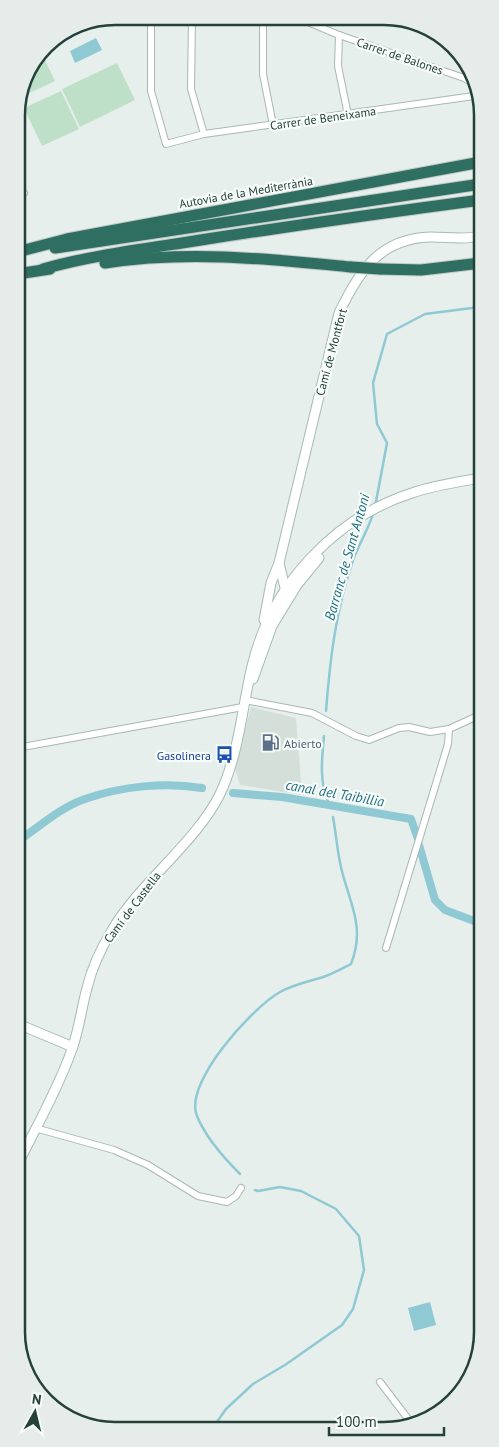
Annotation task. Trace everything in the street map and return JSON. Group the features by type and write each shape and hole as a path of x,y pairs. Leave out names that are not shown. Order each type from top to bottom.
{"highway":[{"name":"Autovia de la Mediterrània","path":"25,250 67,239 474,163"},
{"path":"25,251 72,247 474,185"},
{"path":"25,272 73,261 141,249 323,221 474,201"},
{"path":"42,269 75,268 145,258 212,255 380,269 420,270 474,265"}],"main road":[{"name":"Camí de Montfort","path":"266,633 271,583 279,563 339,313 357,278 387,248 410,239 433,237 453,239 474,237"},
{"name":"Camí de Castella","path":"25,1149 59,1082 73,1046 97,956 113,928 192,834 220,794 231,761 248,688 255,676 266,633 286,590 298,572 327,541 362,516 391,501 432,487 474,479"},
{"name":"Camí de Castella","path":"266,633 317,560 345,528"},
{"path":"286,590 317,560"},
{"path":"279,563 284,568 298,572"},
{"path":"279,563 286,590"},
{"path":"271,583 286,590"},
{"path":"25,1027 73,1046"}],"street":[{"name":"Carrer de Beneixama","path":"151,25 151,92 166,144 204,134 472,96"},
{"path":"192,25 192,89 204,134"},
{"path":"263,25 264,74 273,125"},
{"name":"Carrer de Balones","path":"314,25 467,79"},
{"path":"340,35 338,66 348,114"},
{"path":"25,746 244,704 312,713 356,736 369,740 399,728 409,727 430,732 449,729 474,718"},
{"path":"386,948 448,744 449,729"},
{"path":"35,1128 114,1150 148,1165 198,1196 226,1202 236,1196 240,1188"},
{"path":"380,1382 408,1419"}],"shaded area":[{"name":"Abierto","path":"251,707 296,718 302,795 240,785 235,768"}],"green space":[{"path":"45,59 55,81 28,94 34,75"},
{"path":"117,63 135,100 80,127 62,89"},
{"path":"61,91 79,129 42,146 25,107"}],"water":[{"path":"96,38 102,50 75,63 70,51"},
{"path":"430,1302 436,1325 414,1331 408,1308"}],"waterway":[{"name":"Barranc de Sant Antoni","path":"375,507 387,443 377,424 373,383 387,334 425,314 474,307"},
{"name":"Barranc de Sant Antoni","path":"326,711 332,653 342,597 353,560 373,514"},
{"path":"324,736 322,777 328,801"},
{"name":"canal del Taibillia","path":"25,836 67,807 99,795 129,788 158,785 202,788"},
{"name":"canal del Taibillia","path":"233,793 282,797 411,819 418,839"},
{"name":"Barranc de Sant Antoni","path":"240,1174 210,1139 197,1116 195,1102 200,1085 223,1047 238,1029 268,1000 280,992 328,975 351,964 357,938 357,926 338,854 333,817"},
{"name":"canal del Taibillia","path":"419,845 435,900 445,910 474,921"},
{"name":"Barranc de Sant Antoni","path":"217,1422 226,1409 253,1384 285,1365 342,1325 353,1309 364,1270 359,1236 336,1209 301,1191 280,1187 255,1190"}],"place":[{"name":"Abierto","path":"270,743"},
{"name":"Gasolinera","path":"225,755"}]}
